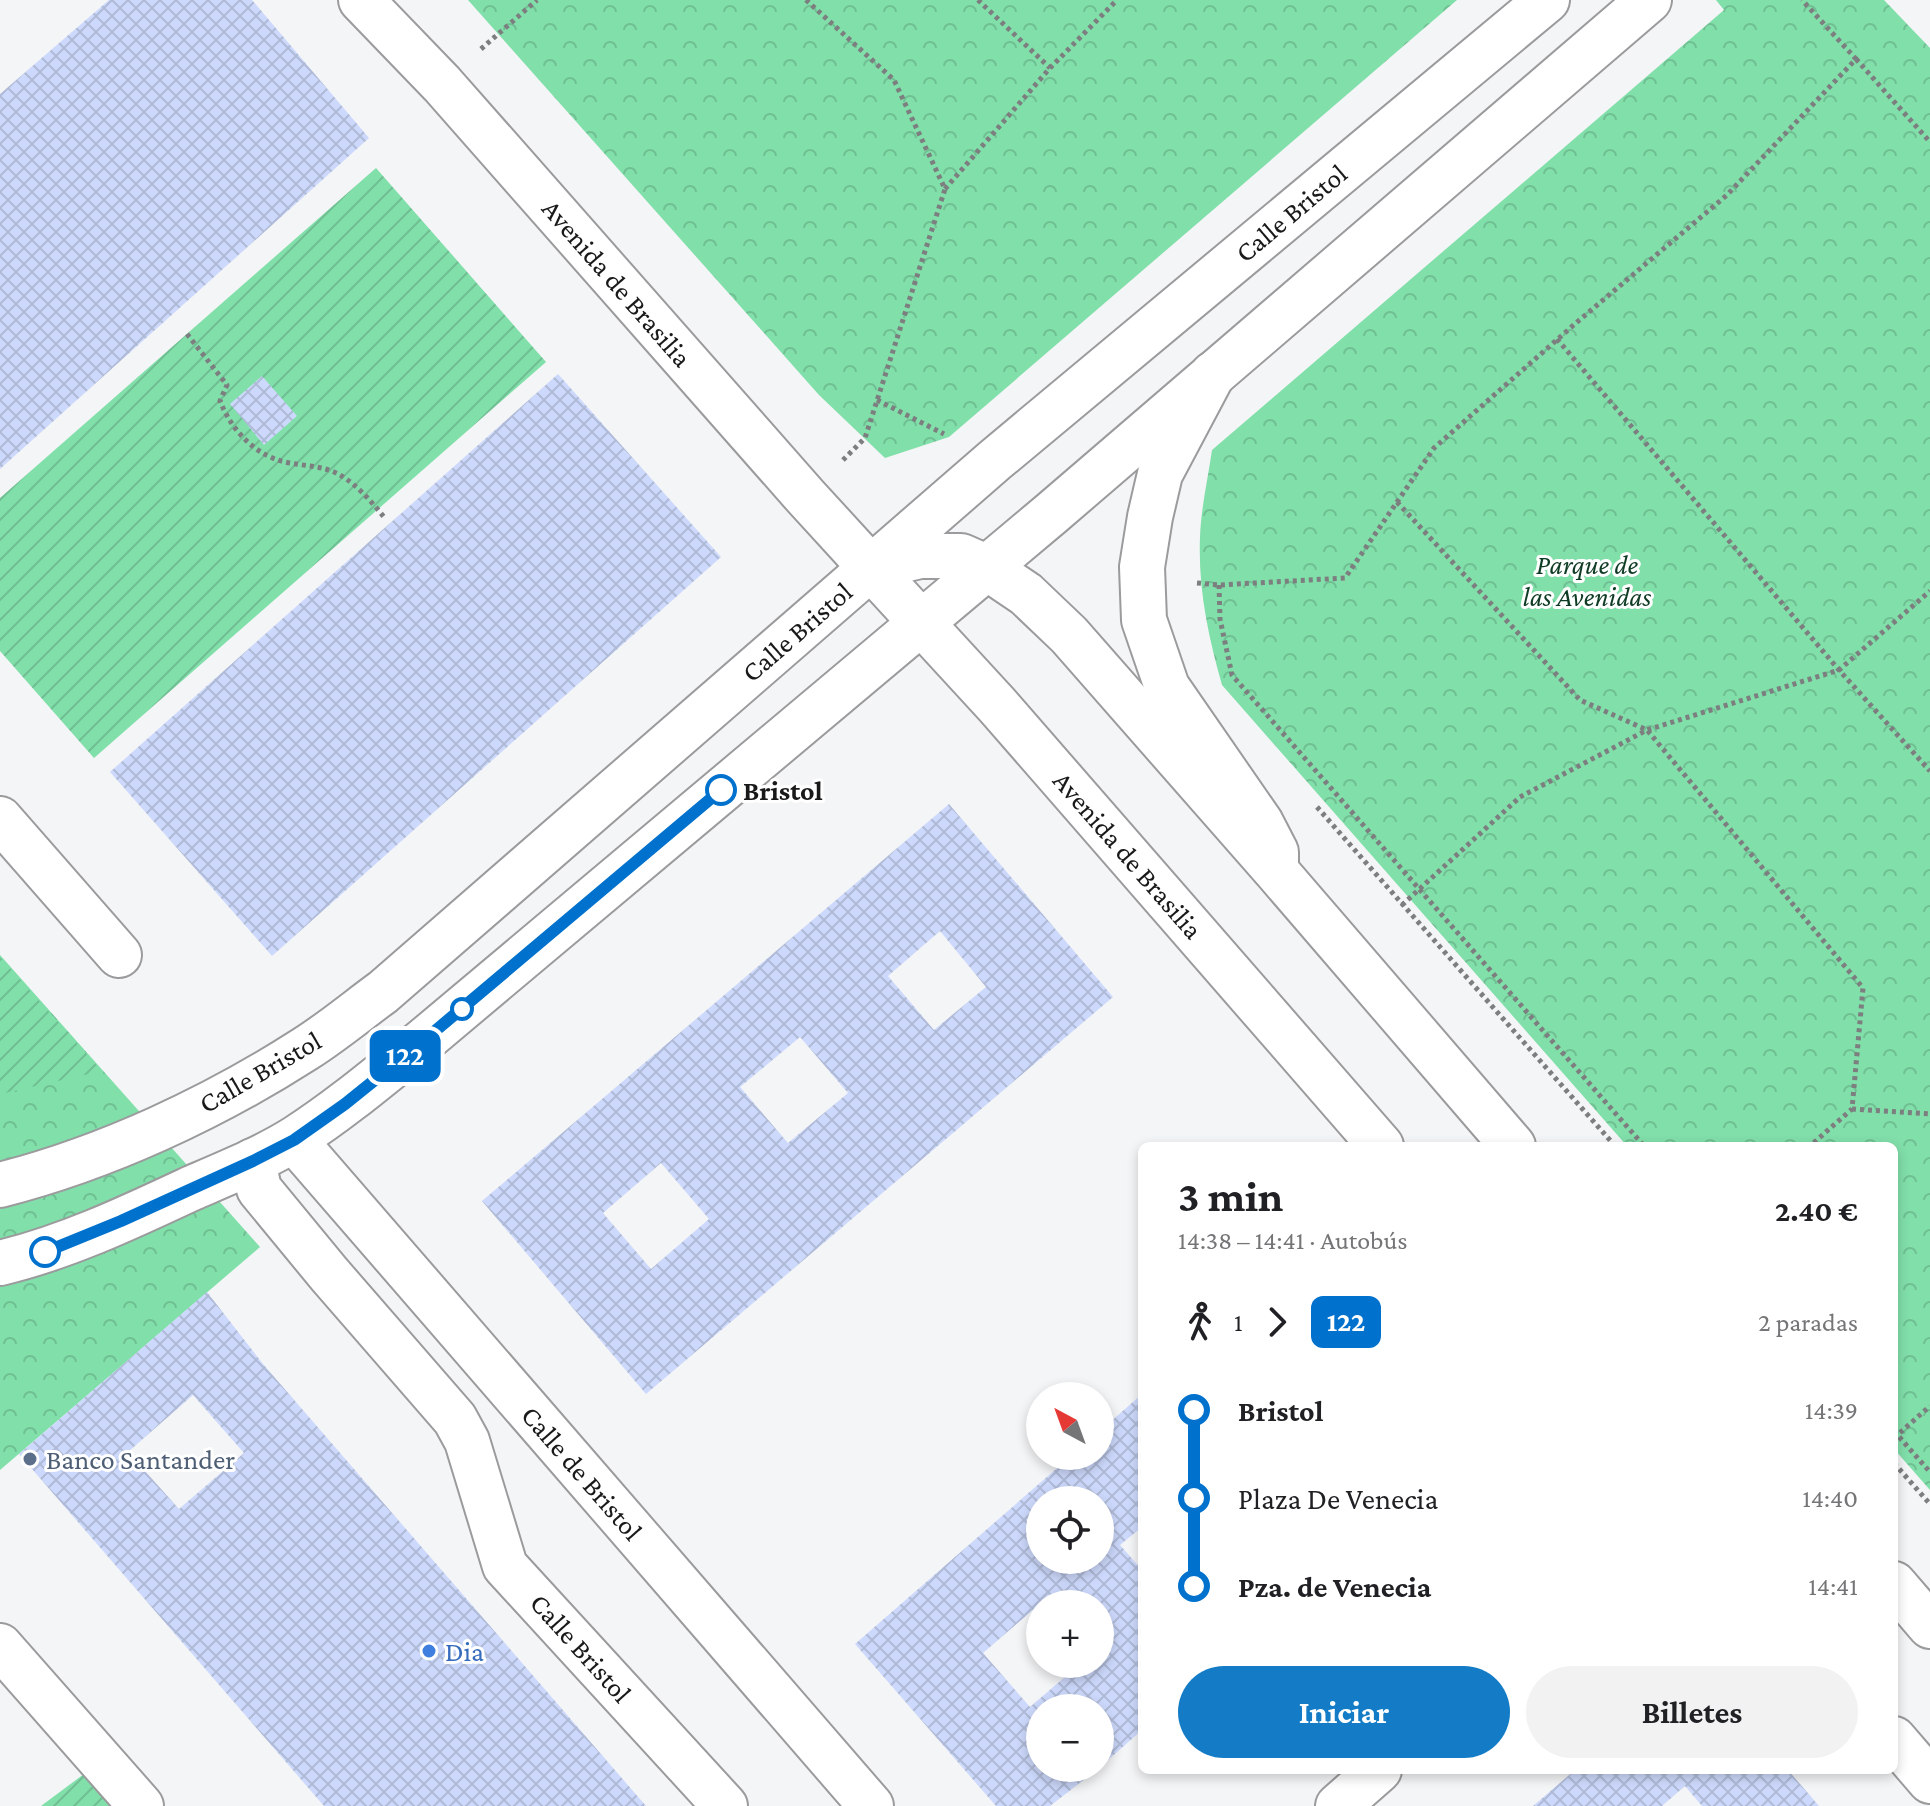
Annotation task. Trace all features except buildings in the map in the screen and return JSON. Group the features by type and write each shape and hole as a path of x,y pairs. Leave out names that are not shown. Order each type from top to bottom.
{"street":[{"name":"Avenida de Brasilia","path":"361,0 442,84 806,497 1008,717 1378,1142"},
{"name":"Calle Bristol","path":"0,1185 122,1145 213,1103 306,1049 383,992 995,460 1547,0"},
{"path":"0,1263 45,1252 253,1161 294,1140 345,1104 921,623 1649,0"},
{"path":"1214,373 1160,474 1142,567 1144,620 1167,687 1261,823 1276,852 1277,872"},
{"path":"871,568 920,556 961,556 986,567 1026,594 1069,635 1510,1142"},
{"path":"0,819 119,955"},
{"name":"Calle de Bristol","path":"294,1140 871,1806"},
{"name":"Calle Bristol","path":"253,1161 259,1189 455,1419 467,1441 505,1566 725,1806"},
{"path":"1898,1589 1930,1626"},
{"path":"0,1646 141,1806"},
{"path":"1898,1744 1930,1781"},
{"path":"1338,1806 1374,1774"}],"path":[{"path":"442,84 537,0"},
{"path":"806,0 894,80 945,189"},
{"path":"978,0 1050,68"},
{"path":"806,497 865,438 945,189 1050,68 1117,0"},
{"path":"1802,0 1930,142"},
{"path":"1142,567 1186,552 1185,581 1219,585 1345,578 1434,448 1727,195 1856,59"},
{"path":"187,334 227,385 220,401 226,417 250,445 268,457 336,473 353,484 384,517"},
{"path":"1557,339 1839,670 1930,771"},
{"path":"877,400 995,460"},
{"path":"1397,502 1580,700 1647,730 1863,988 1852,1109 1815,1142"},
{"path":"1219,585 1220,619 1232,675 1640,1142"},
{"path":"1402,905 1520,797 1647,730 1839,670 1930,591"},
{"path":"1309,798 1611,1142"},
{"path":"1852,1109 1930,1114"},
{"path":"1898,1433 1930,1406"},
{"path":"1898,1438 1930,1472"},
{"path":"1898,1468 1930,1504"}],"green space":[{"path":"468,0 1457,0 949,437 885,458 819,395"},
{"name":"Parque de las Avenidas","path":"1716,0 1884,0 1930,48 1930,1490 1898,1454 1898,1142 1623,1142 1222,685 1205,612 1200,537 1212,450 1724,10"},
{"path":"376,168 546,362 94,758 0,651 0,498"},
{"path":"0,955 260,1247 0,1470"},
{"path":"0,957 102,1071 0,1094"},
{"path":"92,1768 125,1806 41,1806"}],"bus line":[{"name":"122","path":"45,1252 121,1221 294,1140 345,1104 422,1042 721,790"}],"place":[{"name":"Bristol","path":"721,790"},
{"name":"Banco Santander","path":"30,1459"},
{"name":"Dia","path":"429,1651"}]}
